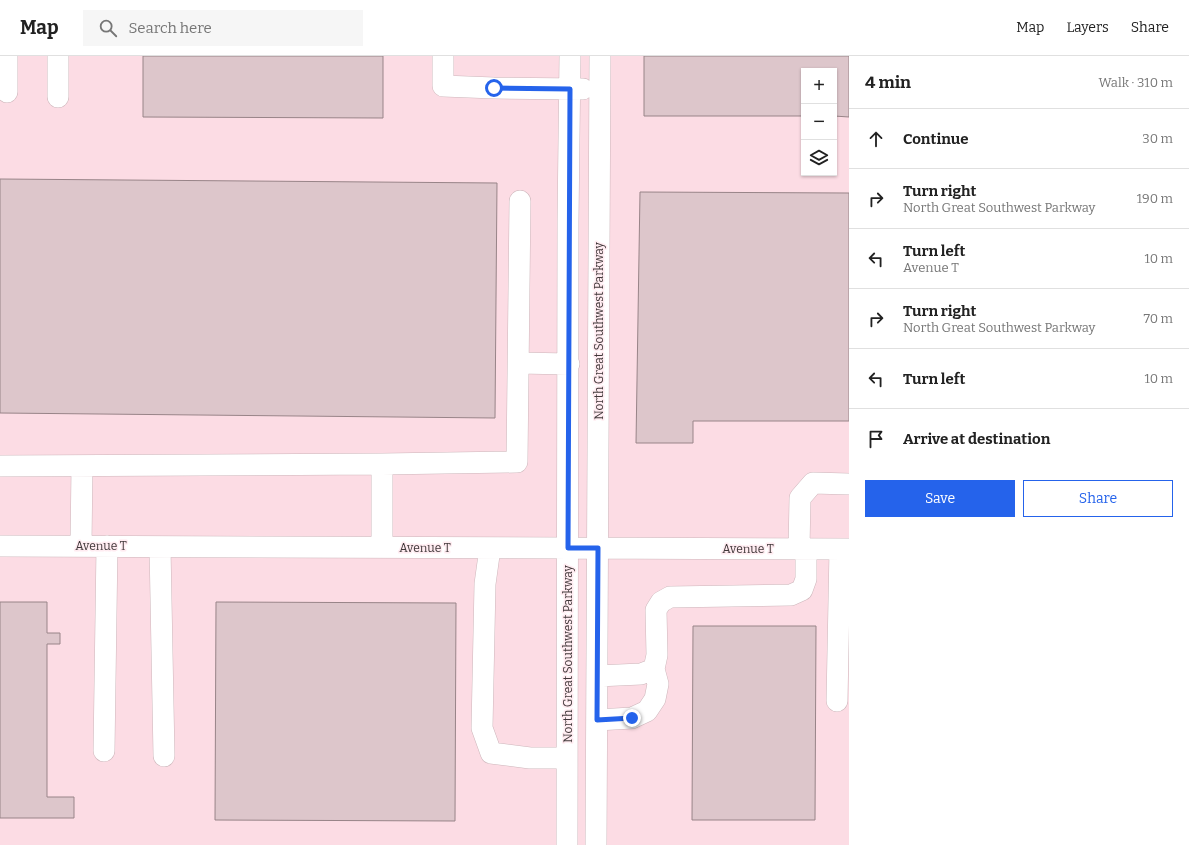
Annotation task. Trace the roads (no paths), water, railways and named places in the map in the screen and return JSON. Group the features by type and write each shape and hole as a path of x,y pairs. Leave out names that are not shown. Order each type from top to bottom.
{"street":[{"path":"7,56 7,92"},
{"path":"58,56 58,96"},
{"path":"443,56 443,86 600,89"},
{"name":"North Great Southwest Parkway","path":"567,845 570,56"},
{"name":"North Great Southwest Parkway","path":"596,845 600,56"},
{"path":"0,466 517,462 520,201"},
{"path":"519,363 569,364"},
{"path":"382,464 382,548"},
{"path":"81,546 82,466"},
{"path":"597,720 632,718 647,711 655,699 658,684 654,669 657,655 656,610 660,602 670,597 791,596 802,590 806,579 800,498 813,484 849,484"},
{"name":"Avenue T","path":"0,546 845,549"},
{"path":"104,751 107,546"},
{"path":"160,547 164,756"},
{"path":"490,548 485,584 482,728 491,753 530,758 568,758"},
{"path":"837,701 844,609 845,549"},
{"path":"597,676 641,674 654,669"}]}
